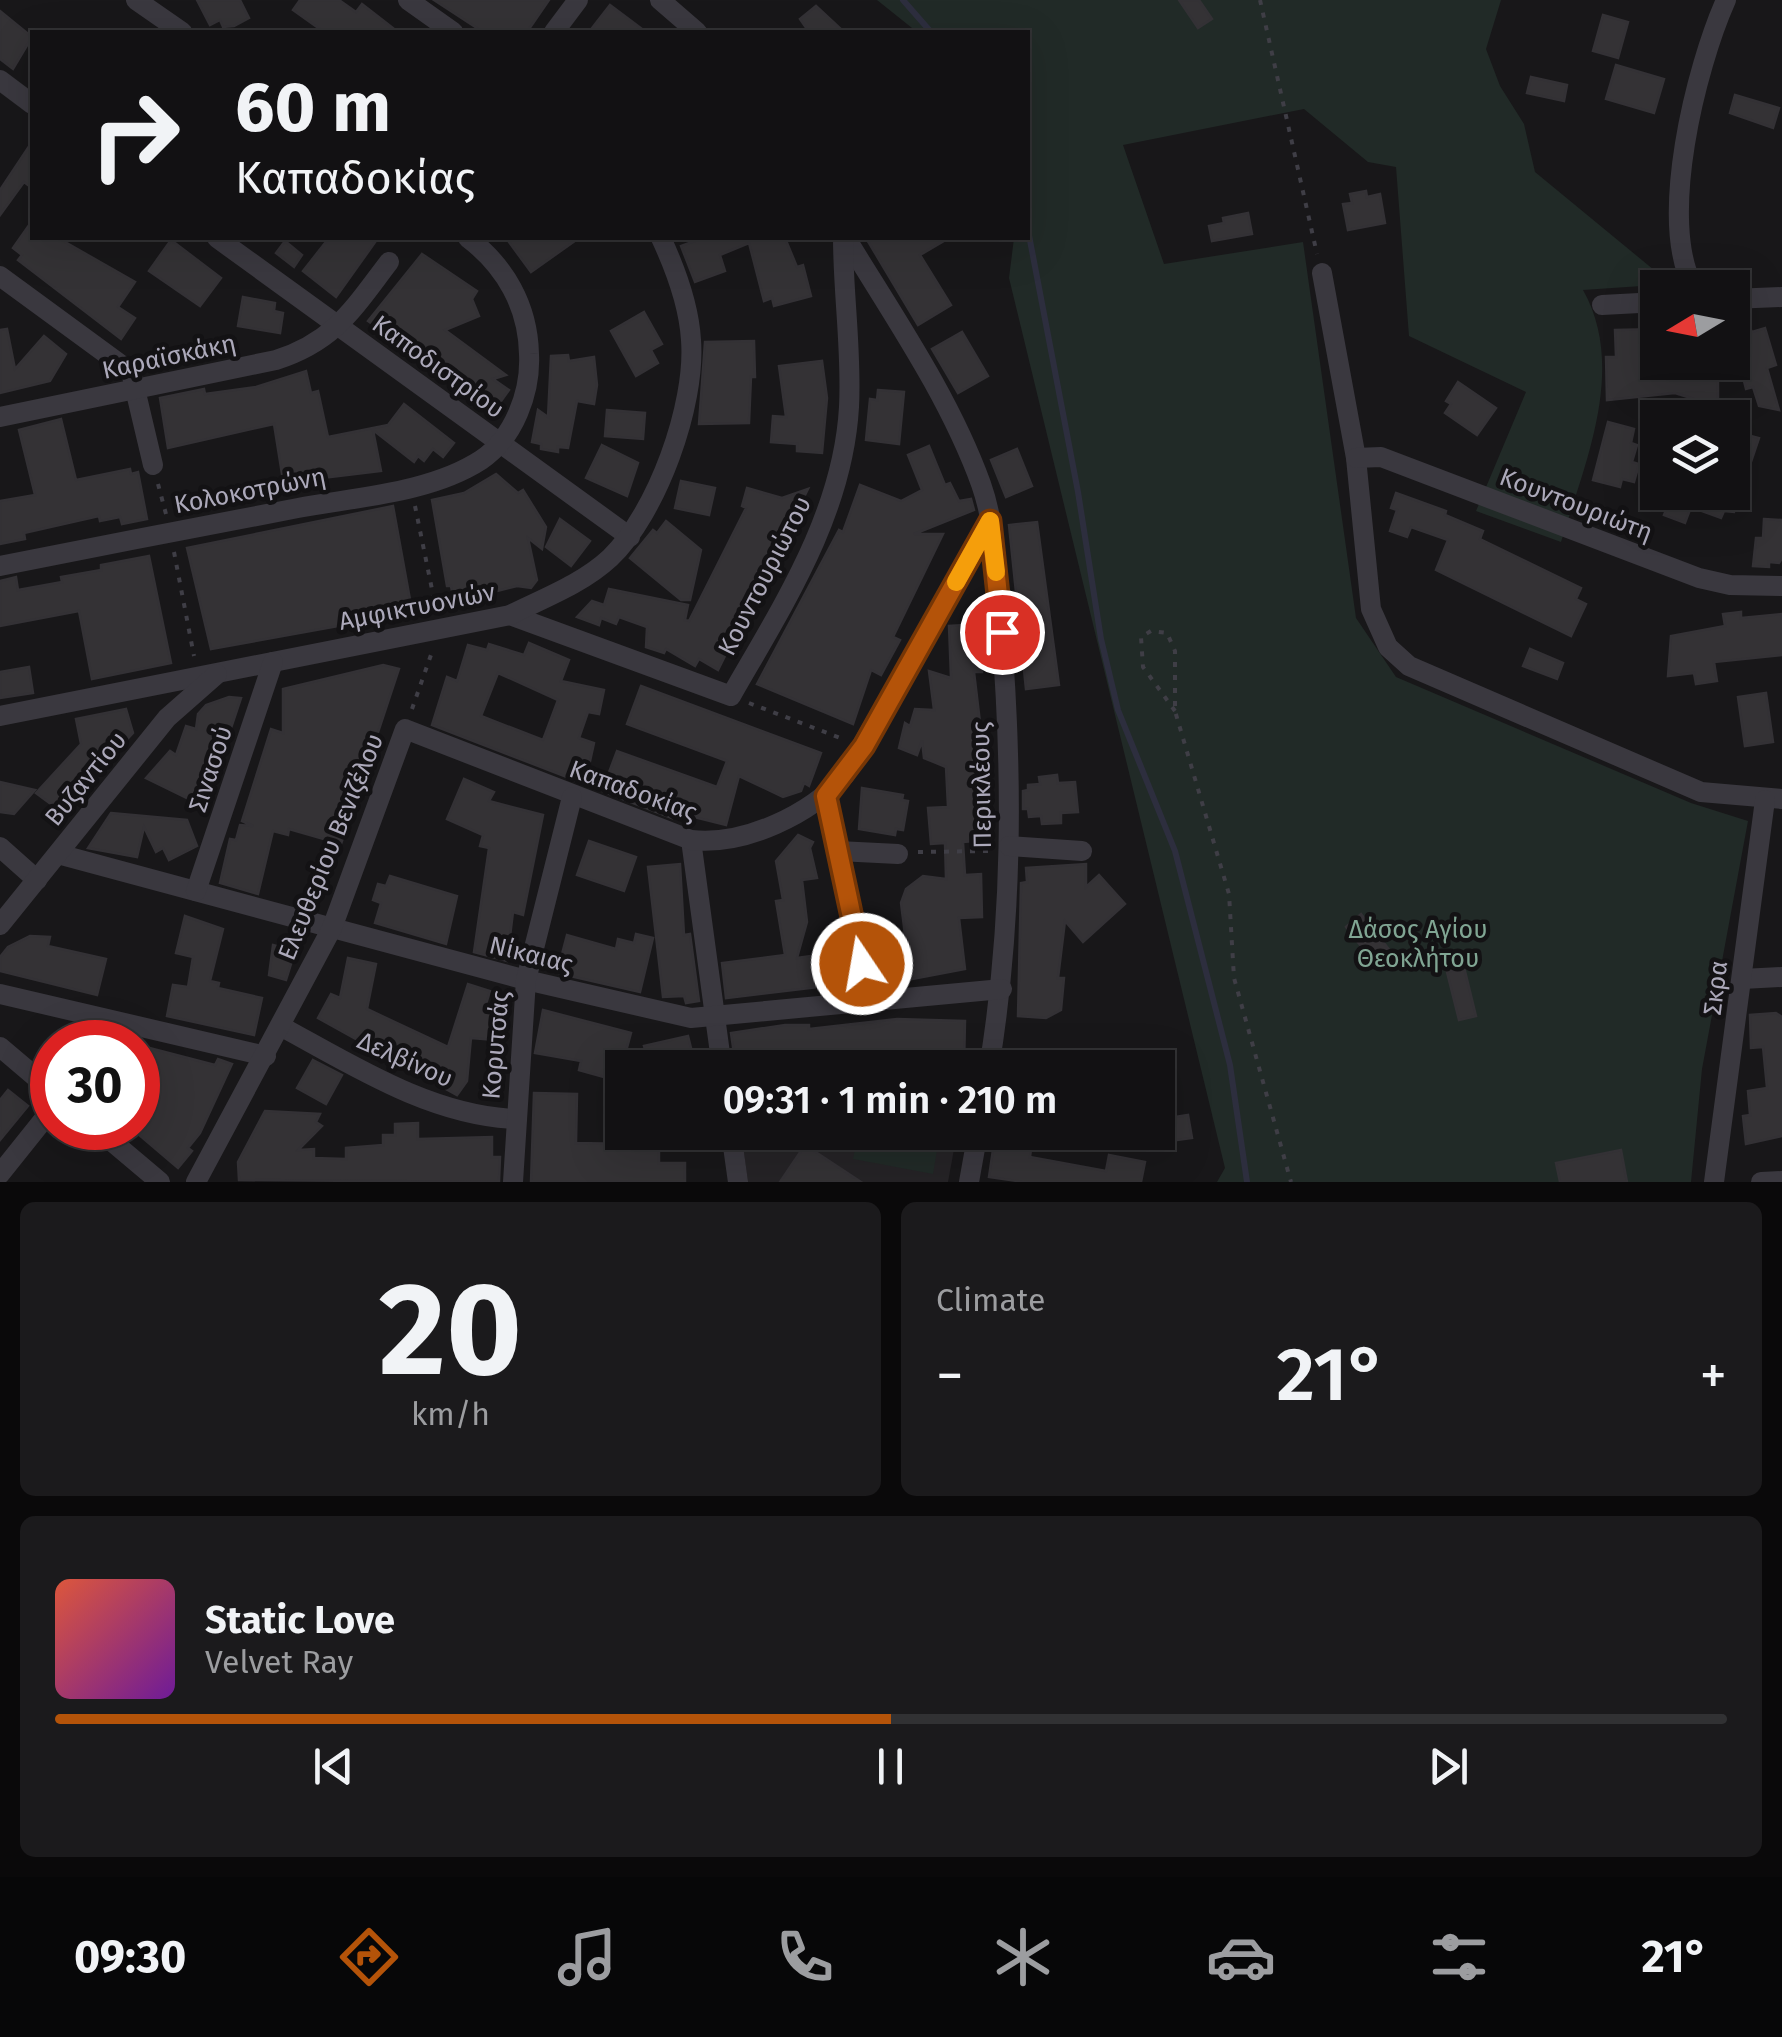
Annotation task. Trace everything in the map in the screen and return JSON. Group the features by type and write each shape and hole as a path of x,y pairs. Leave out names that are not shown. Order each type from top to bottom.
{"street":[{"path":"136,0 179,30"},
{"path":"408,0 450,30"},
{"path":"556,30 578,0"},
{"path":"660,0 695,30"},
{"path":"1684,270 1678,243 1692,111 1714,25 1726,0"},
{"path":"0,80 30,102"},
{"name":"Καποδιστρίου","path":"220,240 630,537"},
{"path":"470,240 502,270 514,290 526,329 530,369 526,390 502,444"},
{"name":"Αμφικτυονιών","path":"0,716 510,615 570,586 606,561 630,537 672,448 688,380 692,341 678,282 662,240"},
{"name":"Κουντουριώτου","path":"731,696 790,592 840,476 849,404 844,240"},
{"name":"Περικλέους","path":"845,240 935,387 981,486 990,521 1005,679 1009,849 1002,988 992,1050"},
{"path":"340,326 388,262"},
{"path":"1322,273 1356,458 1372,609 1388,648 1409,666 1701,792 1773,800"},
{"path":"0,276 132,372 153,465"},
{"path":"1750,299 1782,298"},
{"path":"1602,304 1640,303"},
{"name":"Καραϊσκάκη","path":"0,416 276,360 309,348 340,326"},
{"name":"Κολοκοτρώνη","path":"0,566 412,486 459,471 502,444"},
{"name":"Κουντουριώτη","path":"1356,458 1381,457 1699,578 1730,585 1782,586"},
{"name":"Καπαδοκίας","path":"405,729 691,840 708,842 748,832 807,809 826,796 864,746 990,521"},
{"path":"510,615 731,696"},
{"name":"Σινασού","path":"196,891 273,662"},
{"name":"Βυζαντίου","path":"0,924 167,718 208,674"},
{"name":"Ελευθερίου Βενιζέλου","path":"196,1182 332,928 405,729"},
{"path":"826,796 871,1001"},
{"name":"Κορυτσάς","path":"513,1182 514,1119 526,980 572,797"},
{"name":"Σκρα","path":"1714,1182 1742,980 1773,800"},
{"path":"691,840 719,1050"},
{"path":"0,847 37,880"},
{"path":"1009,849 1082,850"},
{"path":"838,851 898,854"},
{"name":"Νίκαιας","path":"58,854 526,980 691,1018 1002,988"},
{"path":"1742,980 1782,977"},
{"path":"0,994 266,1056"},
{"name":"Δελβίνου","path":"282,1027 425,1098 484,1118 514,1119"},
{"path":"0,1047 30,1072"},
{"path":"0,1174 30,1136"},
{"path":"122,1150 160,1182"},
{"path":"734,1150 738,1182"},
{"path":"969,1182 975,1150"},
{"path":"1762,1182 1782,1181"}],"path":[{"path":"1260,0 1322,273"},
{"path":"153,465 208,674"},
{"path":"412,486 440,628"},
{"name":"Ελευθερίου Βενιζέλου","path":"405,729 440,628"},
{"path":"1175,711 1175,651 1167,633 1152,631 1140,636 1143,666 1175,711 1215,834 1229,894 1234,978 1291,1182"},
{"path":"731,696 864,746"},
{"path":"898,854 1009,849"}],"shaded area":[{"path":"743,1150 954,1150 948,1182 748,1182"}],"green space":[{"name":"Δάσος Αγίου Θεοκλήτου","path":"877,0 1501,0 1486,49 1500,86 1524,124 1535,172 1654,270 1640,270 1640,286 1583,290 1596,320 1602,351 1602,383 1590,448 1561,542 1476,511 1526,392 1409,336 1396,167 1368,162 1304,109 1123,145 1164,264 1303,242 1356,618 1396,677 1691,803 1748,821 1702,1069 1691,1182 1217,1182 1225,1168 1009,278 1014,240 1030,240 1030,30 914,30"},
{"path":"855,1150 937,1150 933,1174 853,1159"}],"building":[{"path":"197,0 240,0 249,18 234,26 223,27 220,20 210,25"},
{"path":"300,0 339,0 356,12 362,4 395,30 321,30 293,10"},
{"path":"434,0 549,0 528,30 480,30"},
{"path":"1179,0 1199,0 1212,19 1198,28"},
{"path":"610,5 643,30 591,30"},
{"path":"816,6 842,30 808,30 800,19"},
{"path":"0,11 30,35 30,40 13,69 0,59"},
{"path":"1603,15 1628,22 1618,58 1593,51"},
{"path":"1616,65 1664,79 1654,113 1606,99"},
{"path":"1531,77 1567,85 1564,101 1527,93"},
{"path":"1735,95 1779,108 1773,128 1730,113"},
{"path":"30,145 30,186 24,182 0,215 0,190"},
{"path":"1366,191 1367,197 1380,194 1385,223 1348,230 1343,204 1352,203 1350,194"},
{"path":"1248,213 1252,234 1212,241 1209,226 1224,223 1223,218"},
{"path":"30,224 30,240 62,240 135,282 118,307 135,318 121,339 18,260 22,255 13,248"},
{"path":"171,240 221,278 200,306 149,271"},
{"path":"327,240 377,240 336,297 303,271"},
{"path":"507,240 576,240 531,272"},
{"path":"698,240 786,240 797,267 803,265 811,296 774,306 772,298 764,301 749,243 720,255 725,271 695,282 681,246"},
{"path":"867,240 946,240 920,255 951,305 918,325"},
{"path":"285,241 302,255 294,267 276,253"},
{"path":"422,254 477,291 472,299 479,316 445,330 506,375 493,379 509,390 491,415 427,368 430,364 368,321"},
{"path":"243,297 275,303 274,311 283,313 280,333 238,326"},
{"path":"644,312 662,344 651,350 658,363 636,376 611,331"},
{"path":"1750,328 1752,332 1765,328 1776,365 1767,368 1779,410 1759,406 1753,387 1746,389 1744,380 1750,380"},
{"path":"7,329 15,369 44,336 66,354 50,381 0,393 0,330"},
{"path":"1640,329 1640,380 1716,380 1718,399 1697,400 1675,393 1607,400 1606,357 1616,357 1615,330"},
{"path":"962,332 988,376 958,393 932,349"},
{"path":"754,341 755,377 751,377 749,423 699,424 705,342"},
{"path":"568,355 569,361 594,357 594,404 577,401 568,448 558,447 558,452 541,449 541,444 532,442 538,410 548,417 551,356"},
{"path":"822,361 827,398 822,453 797,451 797,444 771,442 773,416 786,417 779,366"},
{"path":"306,371 311,393 318,391 328,437 388,425 404,404 454,443 443,457 433,449 424,461 418,456 414,462 373,430 381,471 314,479 315,484 296,487 294,472 282,474 274,424 168,448 160,398 204,389 205,394 256,387"},
{"path":"1458,382 1496,408 1477,435 1445,413 1451,404 1446,401"},
{"path":"878,390 904,392 899,444 866,440 870,399 877,400"},
{"path":"607,410 645,413 643,439 605,436"},
{"path":"61,419 76,480 130,469 131,474 138,472 147,519 122,524 120,517 100,521 99,516 24,533 25,539 0,544 0,501 35,495 19,430"},
{"path":"1608,422 1634,429 1631,443 1637,445 1632,462 1639,464 1634,482 1622,479 1620,487 1593,480"},
{"path":"1750,436 1759,438 1750,465"},
{"path":"602,445 638,463 627,496 586,478"},
{"path":"929,446 945,485 950,483 959,501 971,499 974,510 914,534 943,534 893,637 900,640 881,675 871,670 853,724 757,684 839,530 843,532 860,485 901,501 922,490 908,455"},
{"path":"1017,449 1032,486 1006,497 991,460"},
{"path":"496,474 518,493 523,490 546,527 542,549 528,538 537,580 531,588 517,586 454,602 451,586 447,586 432,500 464,493"},
{"path":"681,481 715,488 709,515 675,508"},
{"path":"747,488 782,498 808,489 718,670 699,659 695,666 666,649 664,653 646,647 647,627 619,617 616,624 601,618 599,625 577,617 592,601 604,605 609,589 688,605 685,620 689,621 746,508 742,506"},
{"path":"1396,493 1446,511 1445,515 1483,531 1480,539 1581,588 1576,599 1586,604 1571,636 1436,570 1448,540 1411,527 1407,537 1390,531 1397,510 1391,508"},
{"path":"393,506 411,605 354,616 355,623 211,649 187,548"},
{"path":"1666,510 1690,510 1685,523 1664,515"},
{"path":"1699,510 1735,510 1724,511 1721,518"},
{"path":"560,519 590,541 571,566 546,547"},
{"path":"1764,519 1782,520 1782,558 1779,563 1769,562 1769,567 1753,566 1756,538 1763,538"},
{"path":"666,521 701,550 690,600 681,600 630,558 653,530 657,533"},
{"path":"1037,522 1059,685 1026,689 1009,525"},
{"path":"149,556 171,663 92,679 79,611 0,626 0,581 16,577 18,590 62,582 61,577 101,570 101,565"},
{"path":"1741,612 1741,618 1782,614 1782,655 1714,662 1717,681 1696,684 1694,673 1668,676 1671,636 1725,626 1723,614"},
{"path":"980,624 982,672 974,672 982,739 984,786 979,786 984,840 963,842 965,875 981,874 982,917 959,918 965,969 891,983 890,974 880,976 875,939 905,935 901,903 906,889 923,876 946,879 945,843 931,844 928,808 948,807 946,767 924,758 922,741 917,755 899,748 905,723 910,726 915,709 934,710 929,671 951,678 949,626"},
{"path":"529,643 569,660 561,681 604,690 599,714 588,712 579,738 594,743 585,784 432,725 447,677 457,681 468,645 487,650 489,644 524,655","holes":["498,673 558,700 543,740 481,716"]},
{"path":"1530,649 1563,663 1557,679 1523,666"},
{"path":"383,665 399,669 341,844 289,829 288,835 273,831 258,894 220,883 230,839 236,840 240,825 253,826 242,821 271,729 283,733 283,689"},
{"path":"29,667 33,693 0,698 0,672"},
{"path":"641,686 821,753 809,786 804,783 801,791 783,797 739,776 726,825 674,812 672,818 602,791 617,751 717,787 727,761 627,724"},
{"path":"1766,693 1773,742 1745,746 1738,697"},
{"path":"229,697 241,698 222,755 214,753 199,804 146,778 170,751 176,755 186,726 196,729 198,714 206,705"},
{"path":"126,709 133,733 106,762 99,758 59,810 36,793 81,744 76,719"},
{"path":"1057,775 1058,783 1075,782 1078,812 1061,813 1061,823 1042,824 1041,816 1029,817 1028,809 1023,809 1023,791 1028,790 1028,785 1040,784 1039,777"},
{"path":"464,779 494,792 489,801 543,815 523,915 513,912 507,961 474,952 489,848 480,846 483,835 447,819"},
{"path":"0,782 35,790 14,814 0,812"},
{"path":"862,788 903,795 902,800 908,801 903,830 896,829 895,835 859,829"},
{"path":"111,813 187,820 197,846 169,860 163,848 156,852 144,827 137,857 88,848"},
{"path":"798,835 813,842 810,848 817,878 802,880 807,922 797,958 832,953 836,985 726,998 722,963 785,955 776,901 783,900 776,861"},
{"path":"589,841 636,857 624,891 577,875"},
{"path":"680,864 684,935 690,934 699,1001 686,1003 684,996 663,997 648,867"},
{"path":"1086,864 1086,887 1099,875 1125,904 1083,942 1065,921 1058,978 1064,978 1061,1010 1046,1018 1018,1016 1021,883 1027,882 1026,868"},
{"path":"390,876 457,896 446,944 375,923 381,903 373,900 378,884 386,886"},
{"path":"1361,914 1391,952 1375,964 1346,927"},
{"path":"185,916 223,929 210,981 219,983 218,988 262,998 254,1035 167,1016 173,985 188,987 193,957 176,953"},
{"path":"636,934 653,938 640,992 557,973 567,935 616,949 618,939 634,943"},
{"path":"30,936 50,937 48,946 106,959 97,995 0,971 0,957 8,947"},
{"path":"273,945 295,951 286,980 269,975"},
{"path":"348,958 376,964 367,1009 448,1047 468,984 490,991 484,1011 501,1017 494,1040 471,1038 467,1081 457,1095 318,1018 331,994 340,998"},
{"path":"1464,967 1476,1016 1459,1020 1447,972"},
{"path":"543,1010 631,1033 626,1050 605,1050 605,1077 579,1070 581,1061 535,1053"},
{"path":"1776,1013 1782,1017 1782,1136 1746,1144 1743,1116 1750,1115 1748,1091 1767,1088 1763,1047 1751,1048 1750,1015"},
{"path":"897,1019 965,1021 964,1050 733,1050 731,1033 785,1025 809,1025 809,1029"},
{"path":"688,1036 692,1050 645,1050 644,1046"},
{"path":"160,1051 215,1065 218,1059 232,1064 200,1133 188,1148 192,1151 178,1168 157,1150 160,1150"},
{"path":"313,1060 342,1075 326,1104 297,1088"},
{"path":"8,1090 28,1106 0,1140 0,1100"},
{"path":"534,1093 577,1094 576,1143 605,1144 605,1150 659,1150 659,1163 685,1163 685,1182 531,1182"},
{"path":"265,1111 320,1114 316,1122 322,1126 298,1150 314,1149 314,1158 346,1159 346,1148 383,1145 383,1135 395,1135 395,1124 418,1123 418,1139 492,1137 492,1157 500,1157 499,1182 239,1180 238,1162"},
{"path":"1188,1115 1192,1138 1175,1140 1175,1117"},
{"path":"802,1150 813,1150 861,1182 780,1182"},
{"path":"993,1150 1031,1150 1030,1157 1106,1171 1109,1155 1145,1162 1141,1182 1024,1182 989,1177"},
{"path":"1621,1150 1627,1182 1560,1182 1556,1163"}],"waterway":[{"path":"903,0 929,30"},
{"path":"1030,240 1078,492 1101,639 1118,710 1175,851 1230,1065 1247,1182"}],"slow traffic":[{"path":"956,582 990,521 996,572"}],"route":[{"path":"862,964 826,796 864,746 990,521 1002,632"}]}
